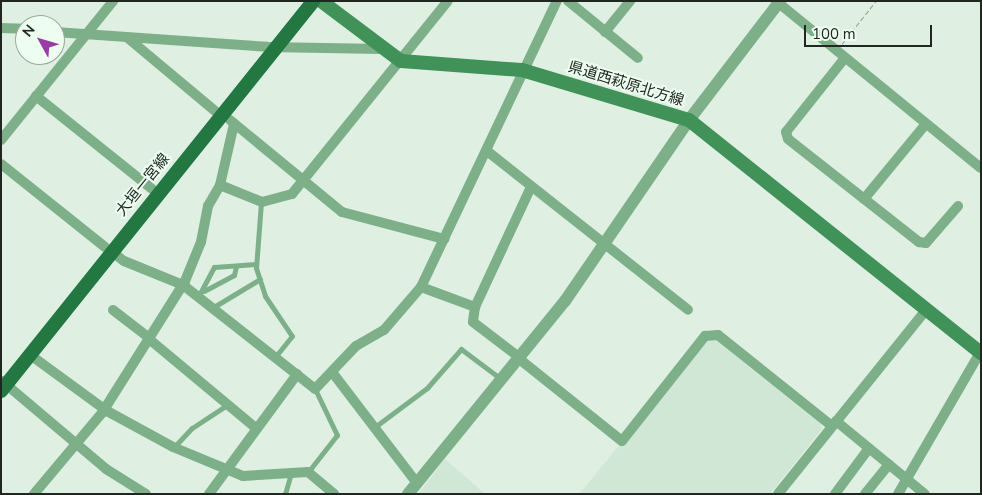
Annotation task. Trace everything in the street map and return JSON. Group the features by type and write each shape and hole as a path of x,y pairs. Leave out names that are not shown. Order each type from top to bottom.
{"main road":[{"name":"大垣一宮線","path":"273,46 303,1"},
{"name":"大垣一宮線","path":"3,383 29,354 152,189 313,1"},
{"name":"県道西萩原北方線","path":"321,1 400,61 526,70 688,120 980,352"},
{"name":"大垣一宮線","path":"3,383 218,112"}],"street":[{"path":"1,140 113,1"},
{"path":"220,185 262,202 292,194 448,1"},
{"path":"568,1 638,58"},
{"path":"605,32 630,1"},
{"path":"1,164 124,261 201,294 212,309 315,390 356,346 384,330 421,288 526,70 554,3"},
{"path":"408,494 501,379 604,244 688,120 778,3 839,56 981,168"},
{"path":"1,28 15,29"},
{"path":"65,33 129,39 382,49"},
{"path":"129,39 342,212 444,239"},
{"path":"839,56 786,132 788,139 919,242 926,243 958,206"},
{"path":"36,96 152,189"},
{"path":"34,494 103,408 183,285 201,242 208,206 220,185 234,124"},
{"path":"864,199 925,125"},
{"path":"487,151 688,310"},
{"path":"531,187 475,307 473,322 622,441 705,336 718,335 834,424 890,464 925,494"},
{"path":"421,288 475,307"},
{"path":"113,310 256,428"},
{"path":"778,494 926,310"},
{"path":"898,494 908,480 980,352"},
{"path":"29,354 103,408 174,447 250,478 308,472 334,494"},
{"path":"332,372 376,426 417,483"},
{"path":"209,494 297,374"},
{"path":"3,383 75,442 146,494"},
{"path":"835,494 869,448"},
{"path":"865,494 890,464"}],"lane":[{"path":"262,202 256,264 265,296 292,336 275,357"},
{"path":"201,294 214,267 256,264"},
{"path":"201,294 234,275 236,266"},
{"path":"212,309 260,279"},
{"path":"376,426 427,388 461,349 501,379"},
{"path":"308,472 337,435 315,390"},
{"path":"174,447 192,428 226,405"},
{"path":"285,494 290,473"}],"path":[{"path":"839,56 876,1"}],"shaded area":[{"path":"717,340 821,422 822,429 770,494 579,494 706,341"},
{"path":"445,459 485,494 418,494"}]}
